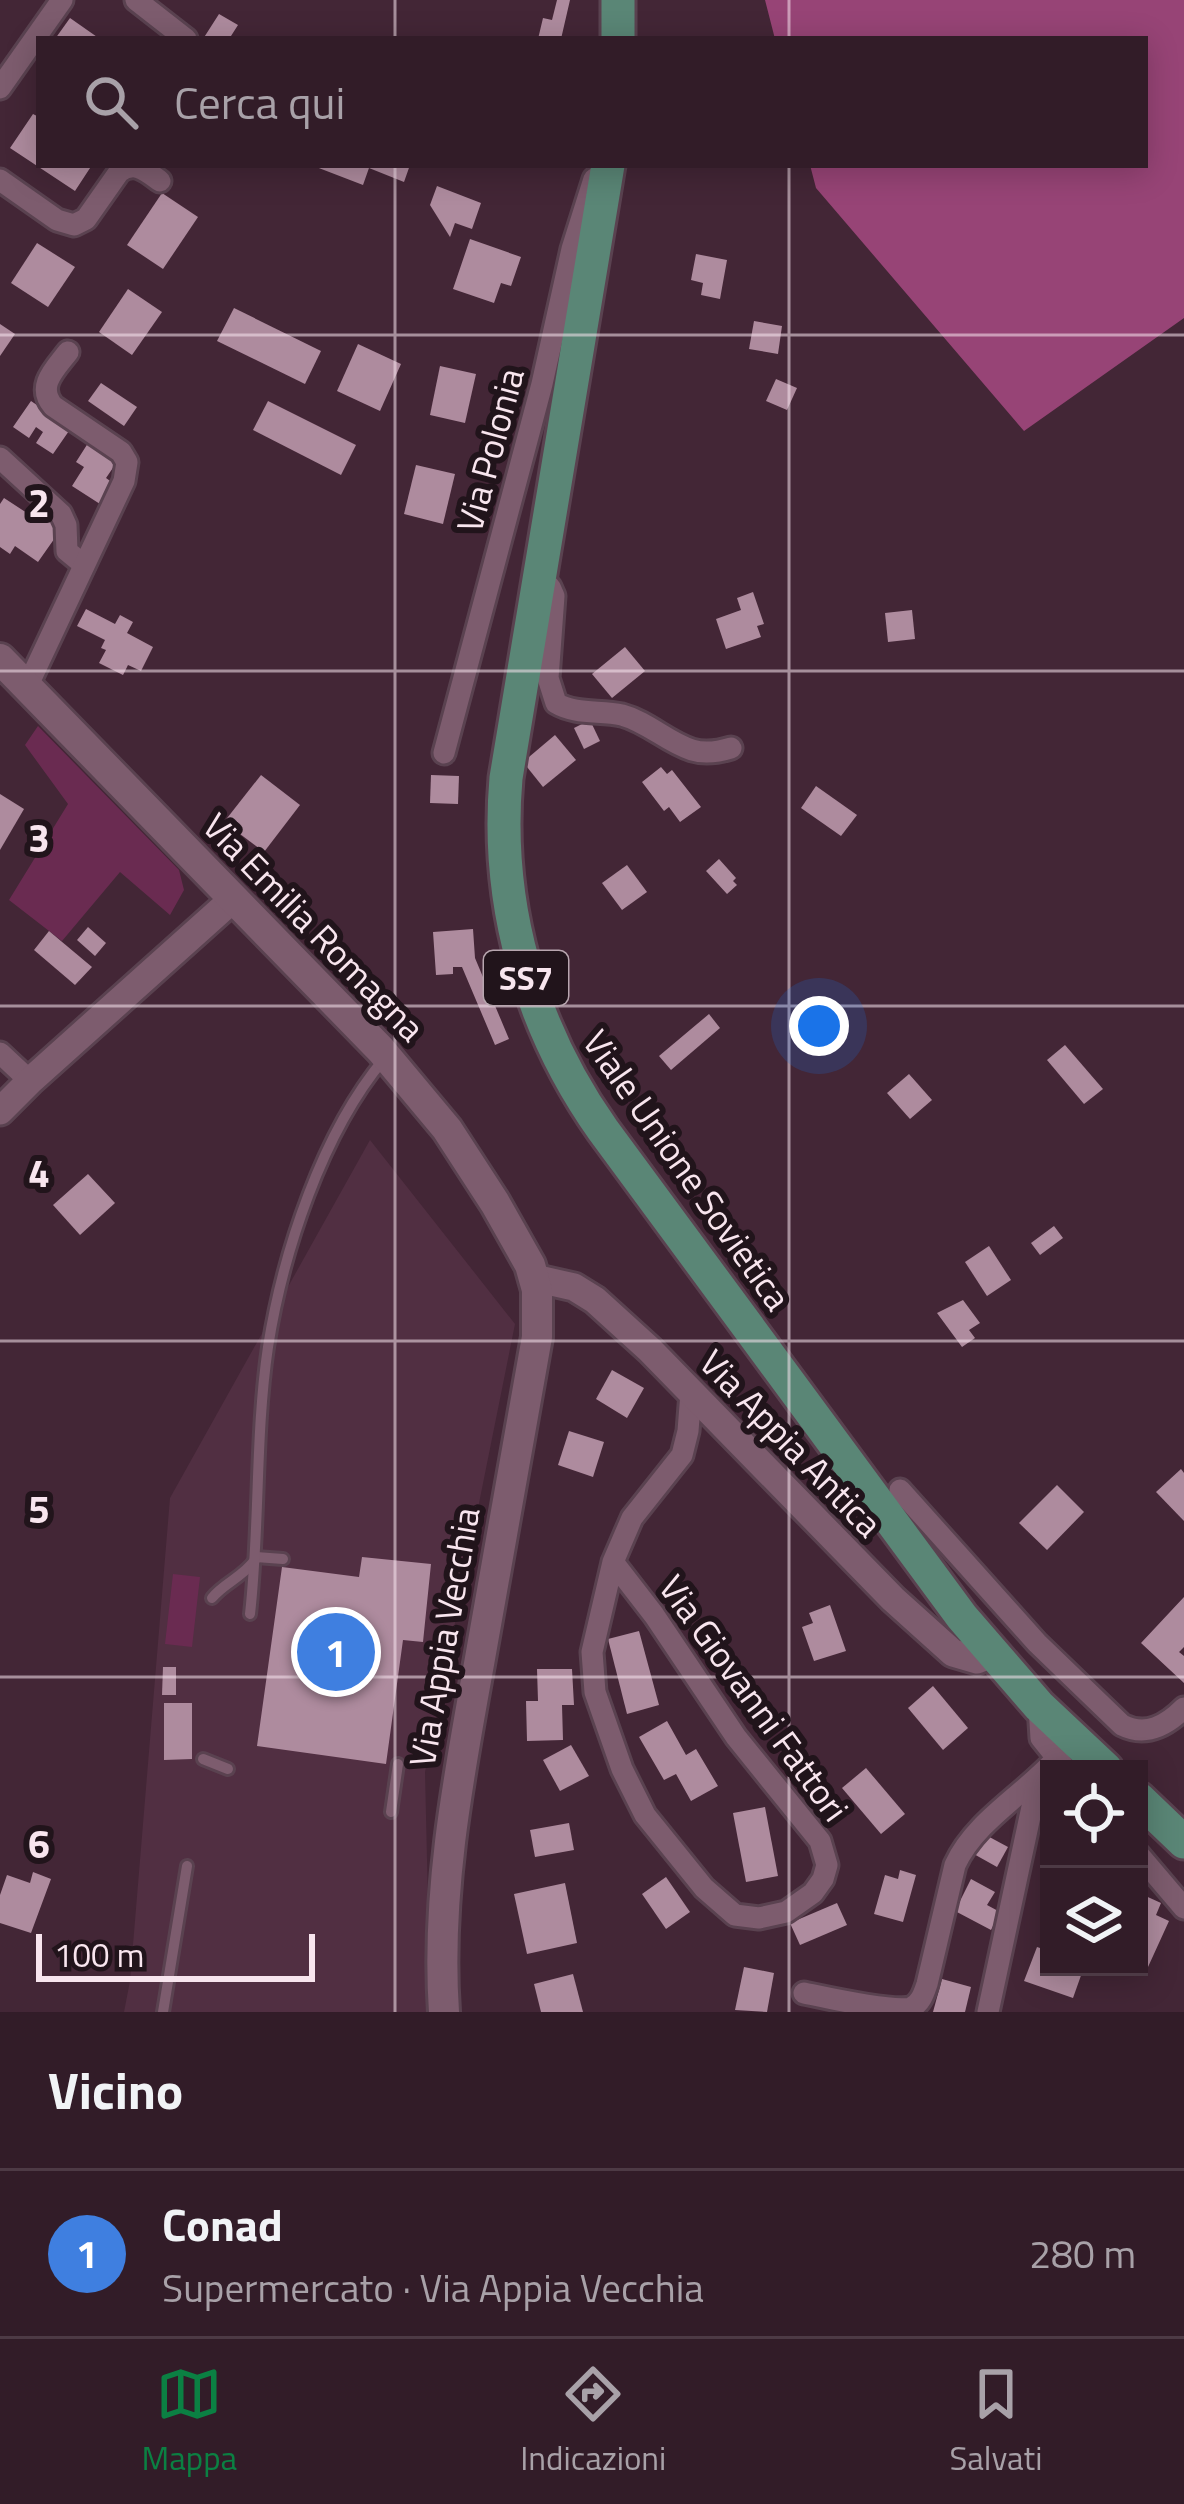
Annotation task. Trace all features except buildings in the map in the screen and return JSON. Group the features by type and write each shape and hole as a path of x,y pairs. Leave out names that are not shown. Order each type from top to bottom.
{"main road":[{"path":"618,0 619,36"},
{"name":"Viale Unione Sovietica","path":"604,168 503,808 508,892 518,947 557,1056 591,1113 894,1494 962,1617 992,1654"},
{"name":"Via Emilia Romagna","path":"0,658 386,1056 470,1161 524,1252 534,1278"},
{"name":"Via Appia Vecchia","path":"440,2012 447,1856 537,1337 534,1278"},
{"name":"SS7","path":"992,1654 1096,1760"},
{"path":"1148,1808 1184,1842"}],"street":[{"path":"37,36 62,0"},
{"path":"136,0 182,36"},
{"path":"0,88 36,37"},
{"path":"0,180 57,220 74,225 86,219 125,168"},
{"path":"141,168 160,181"},
{"name":"Via Polonia","path":"445,753 542,385 572,249 603,168"},
{"path":"27,687 124,481 128,462 118,449 49,402 46,383 68,352"},
{"path":"0,458 61,514 67,551 84,565"},
{"path":"538,582 550,587 554,596 548,678 556,703 575,711 632,718 696,751 730,748"},
{"path":"0,1111 233,898"},
{"path":"0,1053 30,1081"},
{"name":"Via Appia Antica","path":"534,1278 590,1296 953,1653 977,1660 992,1654"},
{"name":"Via Giovanni Fattori","path":"613,1562 736,1737 820,1840 827,1865 823,1879 813,1893 785,1912 751,1918 736,1915 721,1905 662,1839 630,1786 592,1679 595,1639 613,1562 632,1518 682,1455 692,1393"},
{"path":"894,1494 1122,1725 1137,1731 1154,1729 1184,1708"},
{"path":"1039,1706 1041,1738 1058,1760"},
{"path":"804,1994 888,2011 910,2009 919,2002 960,1855 976,1834 1038,1779"},
{"path":"988,2012 1038,1779"},
{"path":"1148,1866 1184,1908"}],"lane":[{"path":"250,1614 268,1349 278,1295 306,1204 335,1136 366,1080 386,1056"},
{"path":"256,1557 284,1559"},
{"path":"212,1598 245,1573 256,1557"},
{"path":"202,1759 228,1769"},
{"path":"391,1812 398,1764"},
{"path":"163,2012 187,1866"}],"shaded area":[{"path":"765,0 1184,0 1184,318 1024,431 816,188 811,168 1148,168 1148,36 774,36"},
{"path":"38,726 179,870 184,890 170,915 120,872 62,941 9,900 68,804 25,745"},
{"path":"370,1140 515,1324 425,1772 434,2012 124,2012 170,1498"},
{"path":"173,1574 200,1577 192,1647 165,1644"}],"place":[{"name":"Conad","path":"336,1652"}]}
